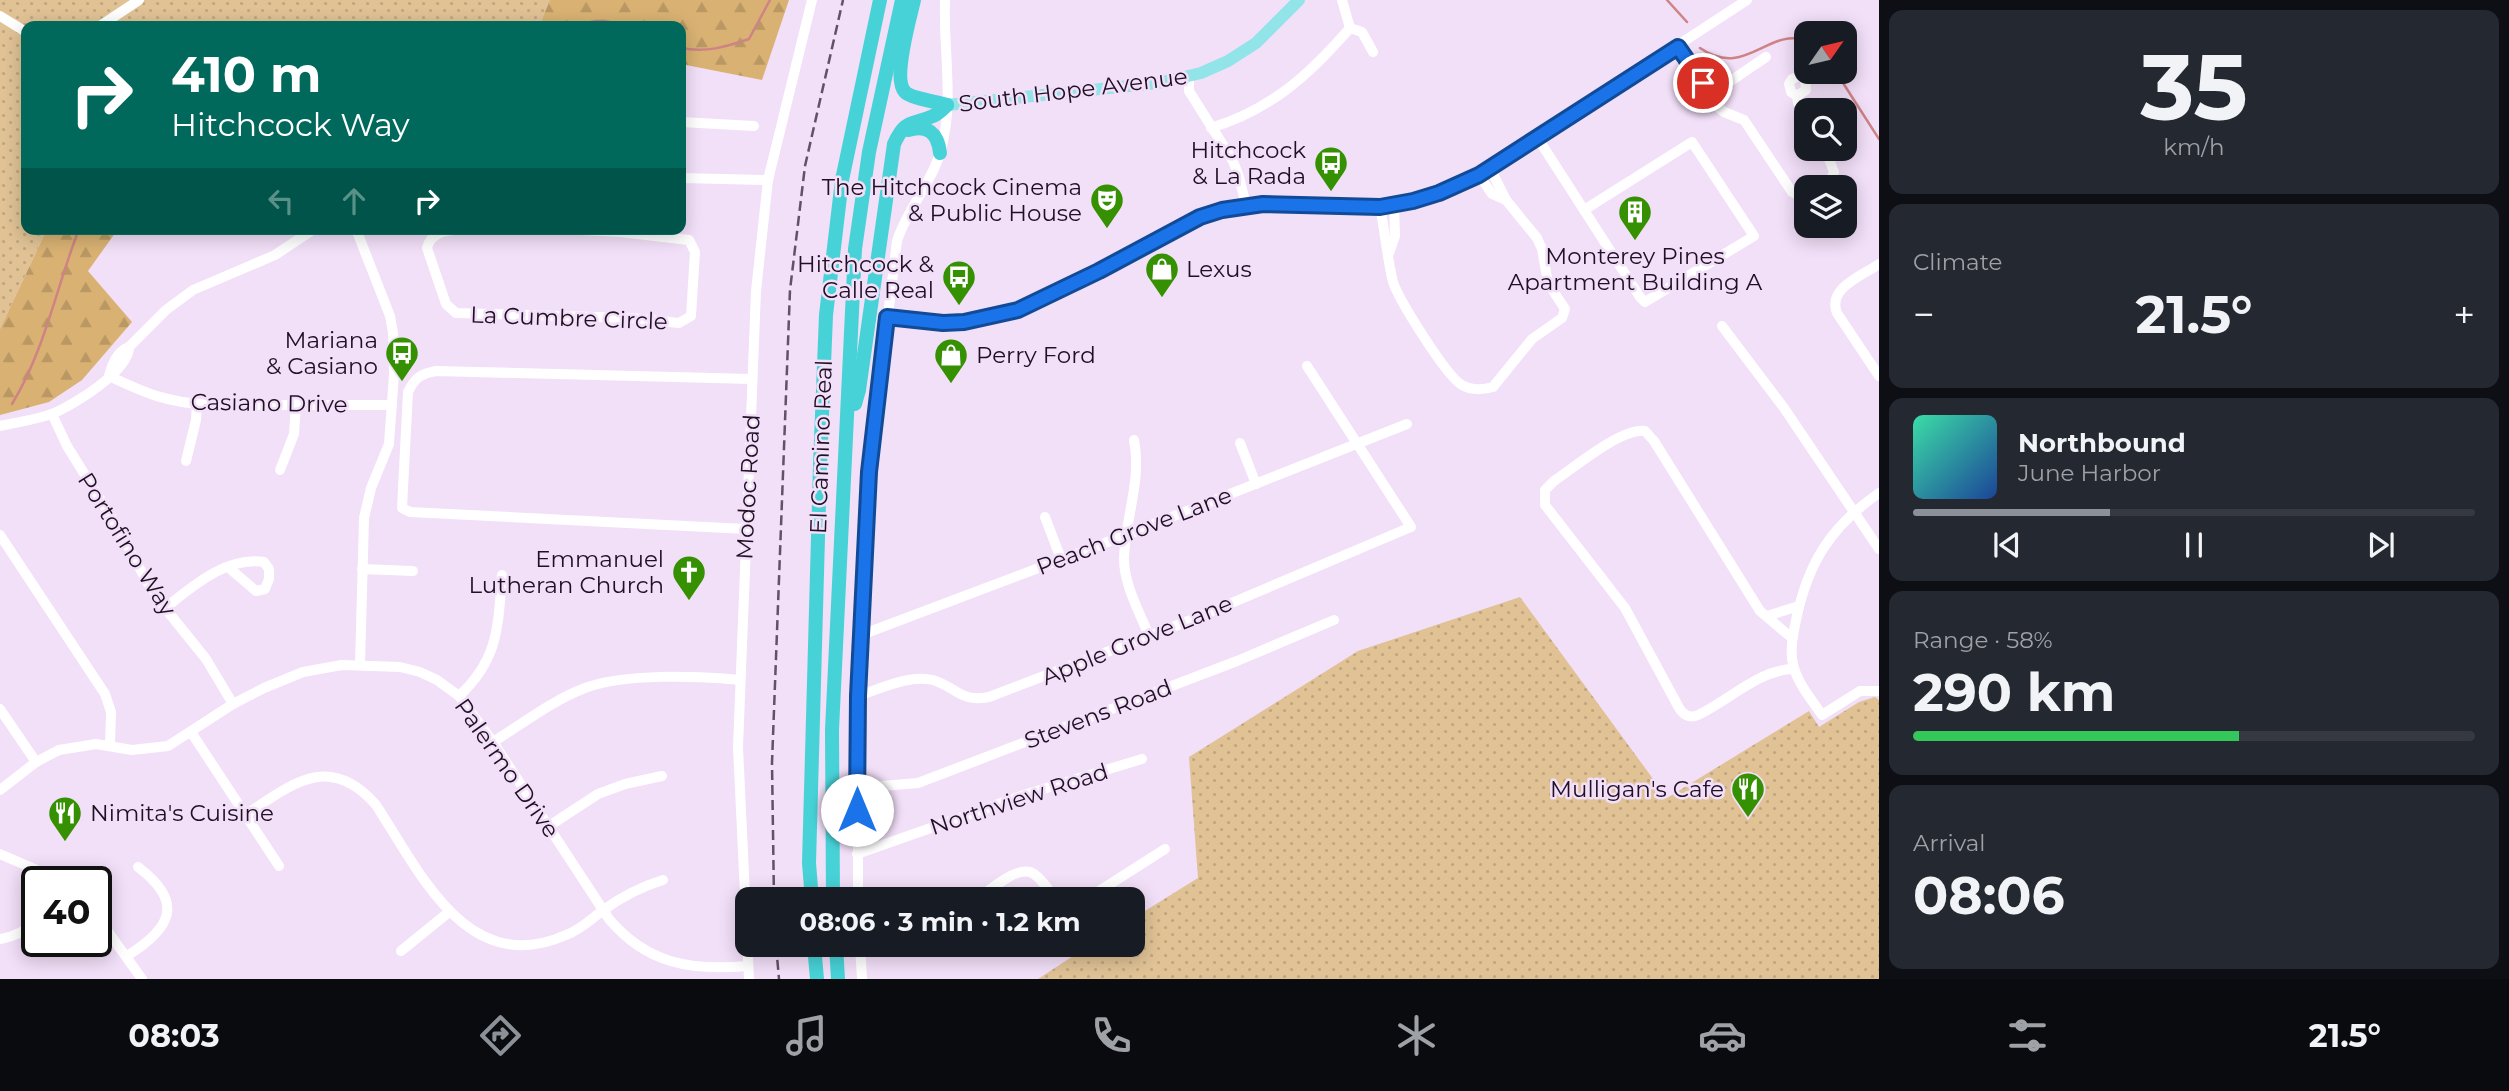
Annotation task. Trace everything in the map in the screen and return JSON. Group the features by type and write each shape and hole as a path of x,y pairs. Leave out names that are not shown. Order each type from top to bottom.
{"highway":[{"name":"El Camino Real","path":"811,887 826,315 842,180 880,0"},
{"name":"El Camino Real","path":"833,887 832,730 855,249 869,152 902,0"},
{"path":"914,0 902,55 901,85 904,92 910,96 947,106"},
{"path":"847,429 859,390 894,144 908,124 933,116 947,106"},
{"path":"900,132 922,127 930,130 939,141 940,153"},
{"path":"815,957 817,979"},
{"path":"837,957 838,979"}],"main road":[{"name":"South Hope Avenue","path":"947,106 1158,83 1189,77 1216,67 1248,49 1271,30 1299,0"}],"street":[{"path":"108,21 139,0"},
{"name":"Modoc Road","path":"749,979 739,798 740,680 756,291 768,180 812,0"},
{"path":"858,887 858,696 869,472 900,231 940,153 947,106 945,0"},
{"path":"1342,0 1350,28"},
{"path":"887,317 943,323 985,319 1009,313 1099,271 1200,217 1246,205 1380,207 1439,193 1479,175 1747,0"},
{"path":"0,16 21,29"},
{"path":"1211,128 1241,119 1288,89 1309,72 1350,28"},
{"path":"1350,28 1363,32 1373,52"},
{"path":"1678,47 1724,112 1744,120 1794,194"},
{"path":"1710,95 1766,57"},
{"path":"1189,77 1189,91 1233,161 1246,205"},
{"path":"686,122 754,126"},
{"path":"1537,137 1640,297 1645,302 1656,298 1754,236 1692,142 1584,210"},
{"path":"1380,207 1397,292 1452,379 1475,389 1493,387 1532,339 1562,318 1565,309 1548,283 1537,238 1506,200 1490,168"},
{"path":"1479,175 1492,194 1506,200"},
{"path":"686,178 768,180"},
{"path":"1389,254 1395,236 1394,205"},
{"path":"0,426 52,414 73,404 109,376 112,363 123,349 130,347 166,310 192,290 275,255 305,235"},
{"path":"358,235 390,316 394,351 389,444 366,506 360,664"},
{"name":"La Cumbre Circle","path":"435,235 427,248 446,304 456,313 632,318 679,323 688,320 692,311 695,252 689,240 634,235"},
{"path":"1879,264 1839,291 1835,304 1838,313 1879,376"},
{"path":"1722,326 1784,408 1879,550"},
{"path":"1307,366 1357,444"},
{"path":"746,529 514,519 410,512 402,508 408,392 413,381 421,374 436,371 752,379"},
{"name":"Casiano Drive","path":"109,376 151,396 197,404 392,405"},
{"path":"280,470 294,434 296,403"},
{"path":"186,461 197,404"},
{"name":"Portofino Way","path":"52,414 66,446 118,528 147,582 164,608 206,659 233,704"},
{"name":"Peach Grove Lane","path":"861,635 1126,535 1407,424"},
{"path":"1792,638 1760,611 1720,543 1645,431 1634,430 1619,438 1554,481 1545,490 1547,509 1625,608 1685,715 1694,717 1758,680 1784,669 1794,669"},
{"path":"1134,440 1138,470 1126,535 1126,573 1149,636"},
{"path":"1240,443 1256,484"},
{"name":"Apple Grove Lane","path":"858,696 913,679 924,679 942,684 964,697 981,699 1149,636 1411,527 1357,444"},
{"path":"1879,494 1854,510 1817,557 1805,585 1792,638 1794,669 1822,715 1860,691 1879,691"},
{"path":"1045,517 1060,559"},
{"path":"0,536 105,694 111,712 110,746"},
{"path":"164,608 200,581 228,567"},
{"path":"362,569 413,571"},
{"path":"459,696 477,676 493,649 500,617 502,575"},
{"path":"1767,616 1799,606"},
{"name":"Stevens Road","path":"857,788 918,783 1237,661 1334,620"},
{"name":"Palermo Drive","path":"0,790 36,762 59,750 79,746 110,746 132,750 168,746 233,704 303,672 360,664 400,667 437,680 459,696 493,742 609,919 628,939 668,961 686,966 748,966"},
{"path":"493,742 570,695 603,682 638,678 740,680"},
{"path":"0,709 36,762"},
{"path":"191,732 279,866"},
{"name":"Northview Road","path":"858,854 1027,794 1142,759"},
{"path":"548,826 605,791 662,776"},
{"path":"245,815 286,787 307,778 329,777 350,782 376,805 449,912 480,935 504,943 536,944 565,936 636,889 663,880"},
{"path":"1105,887 1165,849"},
{"path":"0,854 28,866"},
{"path":"127,956 161,930 167,917 166,898 154,879 138,867"},
{"path":"995,887 1018,871 1026,870 1037,876 1045,887"},
{"path":"401,951 449,912"},
{"path":"0,939 21,932"},
{"path":"112,936 142,979"},
{"path":"862,979 863,957"}],"shaded area":[{"path":"0,0 550,0 541,21 21,21 21,235 44,235 0,329"},
{"path":"1520,597 1667,798 1809,711 1819,727 1859,702 1875,697 1879,700 1879,979 1038,979 1072,957 1145,957 1145,911 1198,878 1189,757 1358,651"}],"green space":[{"path":"550,0 789,0 762,80 686,65 686,21 541,21"},
{"path":"44,235 114,235 88,271 132,322 82,380 49,402 0,415 0,329"}],"waterway":[{"path":"686,49 715,48 749,39 770,0"},
{"path":"1667,0 1687,22"},
{"path":"1700,48 1716,56 1730,58 1794,38"},
{"path":"1844,84 1879,139"},
{"path":"12,404 42,340 77,235"}],"railway":[{"path":"774,887 772,763 790,290 805,166 843,0"},
{"path":"777,957 779,979"}],"place":[{"name":"Hitchcock & La Rada","path":"1331,193"},
{"name":"The Hitchcock Cinema & Public House","path":"1107,230"},
{"name":"Monterey Pines Apartment Building A","path":"1635,242"},
{"name":"Lexus","path":"1162,299"},
{"name":"Hitchcock & Calle Real","path":"959,307"},
{"name":"Mariana & Casiano","path":"402,383"},
{"name":"Perry Ford","path":"951,385"},
{"name":"Emmanuel Lutheran Church","path":"689,602"},
{"name":"Mulligan's Cafe","path":"1748,819"},
{"name":"Nimita's Cuisine","path":"65,843"}],"route":[{"path":"857,810 858,696 869,472 887,317 943,323 964,322 1018,310 1099,271 1200,217 1222,210 1263,204 1380,207 1439,193 1479,175 1610,88 1678,47 1703,83"}]}
